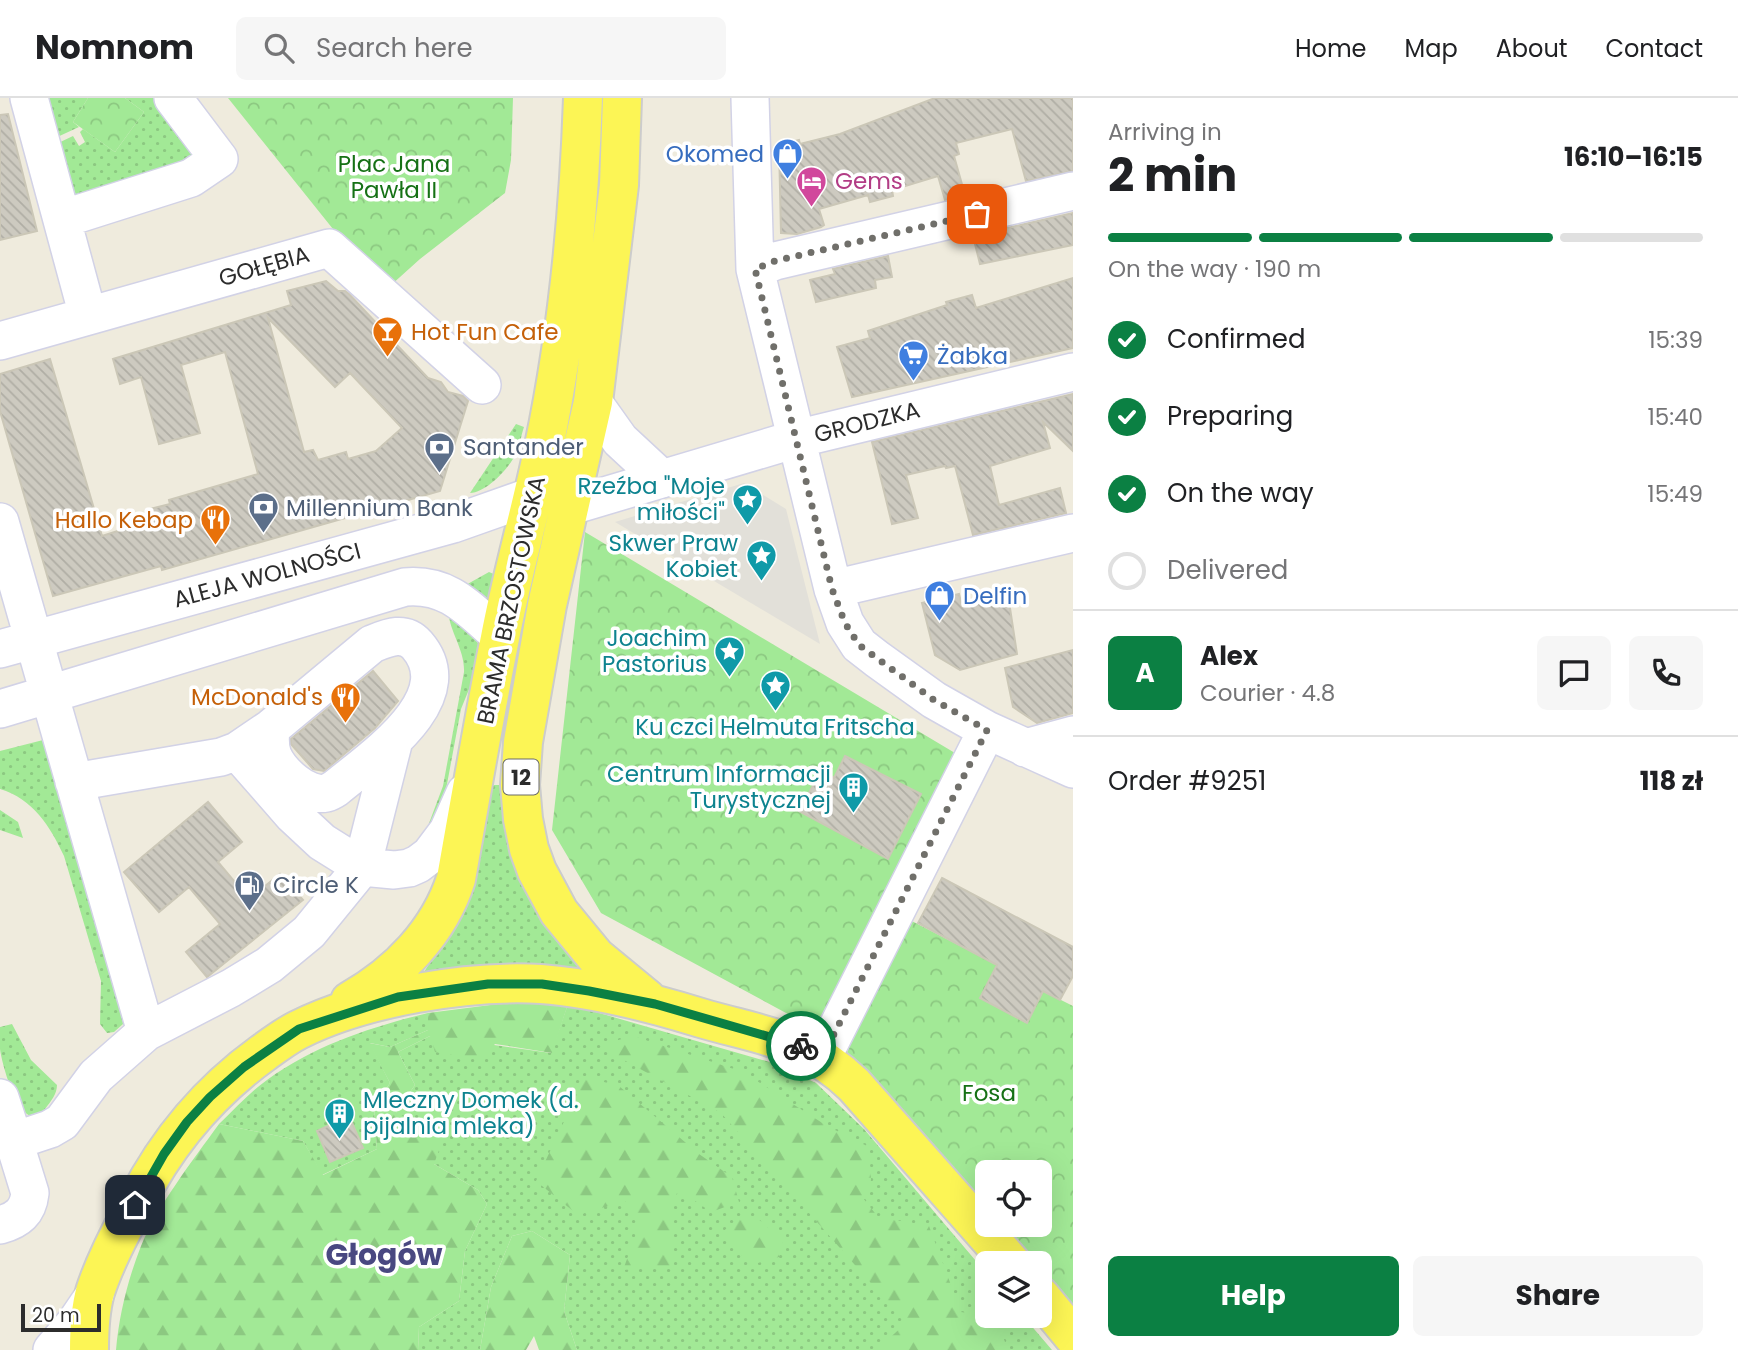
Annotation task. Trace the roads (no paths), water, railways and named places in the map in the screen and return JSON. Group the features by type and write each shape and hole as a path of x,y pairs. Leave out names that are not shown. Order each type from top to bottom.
{"main road":[{"name":"BRAMA BRZOSTOWSKA","path":"299,1029 354,998 401,964 432,929 444,909 456,879 500,636 554,396 575,242 583,98"},
{"name":"BRAMA BRZOSTOWSKA","path":"622,98 619,185 593,402 547,606 523,742 520,785 523,819 537,871 559,912 596,957 655,1004"},
{"name":"12","path":"89,1350 95,1294 116,1242 144,1187 187,1122 210,1097 244,1067 299,1029 398,997 488,984 542,984 655,1004 791,1042 822,1058 853,1085 1000,1251"},
{"path":"1052,1311 1073,1336"}],"street":[{"path":"29,98 88,316"},
{"path":"62,219 191,178 219,159 173,98"},
{"path":"756,100 755,269 832,589 845,623 859,645 934,700 987,730 1073,769"},
{"path":"755,269 775,261 1073,191"},
{"name":"GOŁĘBIA","path":"0,341 329,248 482,385"},
{"name":"GRODZKA","path":"571,506 796,439 1073,372"},
{"path":"593,402 620,440 662,479"},
{"name":"ALEJA WOLNOŚCI","path":"0,649 453,524 532,496"},
{"path":"0,522 146,1032"},
{"path":"832,589 1073,533"},
{"path":"0,709 405,587 429,587 455,597 500,636"},
{"path":"74,782 220,757 237,751 271,728 372,644 390,636 413,641 426,656 431,670 429,686 419,709 394,740 336,788 326,793 313,792 294,781 280,768 269,742 271,728"},
{"path":"822,1058 987,730"},
{"path":"1025,748 1073,735"},
{"path":"13,1141 50,1129 62,1122 96,1076 146,1032 269,965 309,932 362,867 394,740"},
{"path":"237,751 293,815 322,842 362,867 394,870 409,869 430,855 448,831 476,767"},
{"path":"0,1098 30,1193 29,1201 20,1217 0,1225"},
{"path":"52,1350 95,1294"}],"place":[{"name":"Okomed","path":"787,181"},
{"name":"Gems","path":"812,208"},
{"name":"Hot Fun Cafe","path":"388,359"},
{"name":"Żabka","path":"914,383"},
{"name":"Santander","path":"440,474"},
{"name":"Rzeźba \"Moje miłości\"","path":"748,526"},
{"name":"Millennium Bank","path":"263,535"},
{"name":"Hallo Kebap","path":"216,547"},
{"name":"Skwer Praw Kobiet","path":"761,583"},
{"name":"Delfin","path":"940,623"},
{"name":"Joachim Pastorius","path":"730,678"},
{"name":"Ku czci Helmuta Fritscha","path":"775,713"},
{"name":"McDonald's","path":"346,724"},
{"name":"Centrum Informacji Turystycznej","path":"854,814"},
{"name":"Circle K","path":"250,912"},
{"name":"Mleczny Domek (d. pijalnia mleka)","path":"340,1140"}],"district":[{"name":"Głogów","path":"384,1254"}],"park label":[{"name":"Plac Jana Pawła II","path":"394,177"},
{"name":"Fosa","path":"989,1093"}]}
